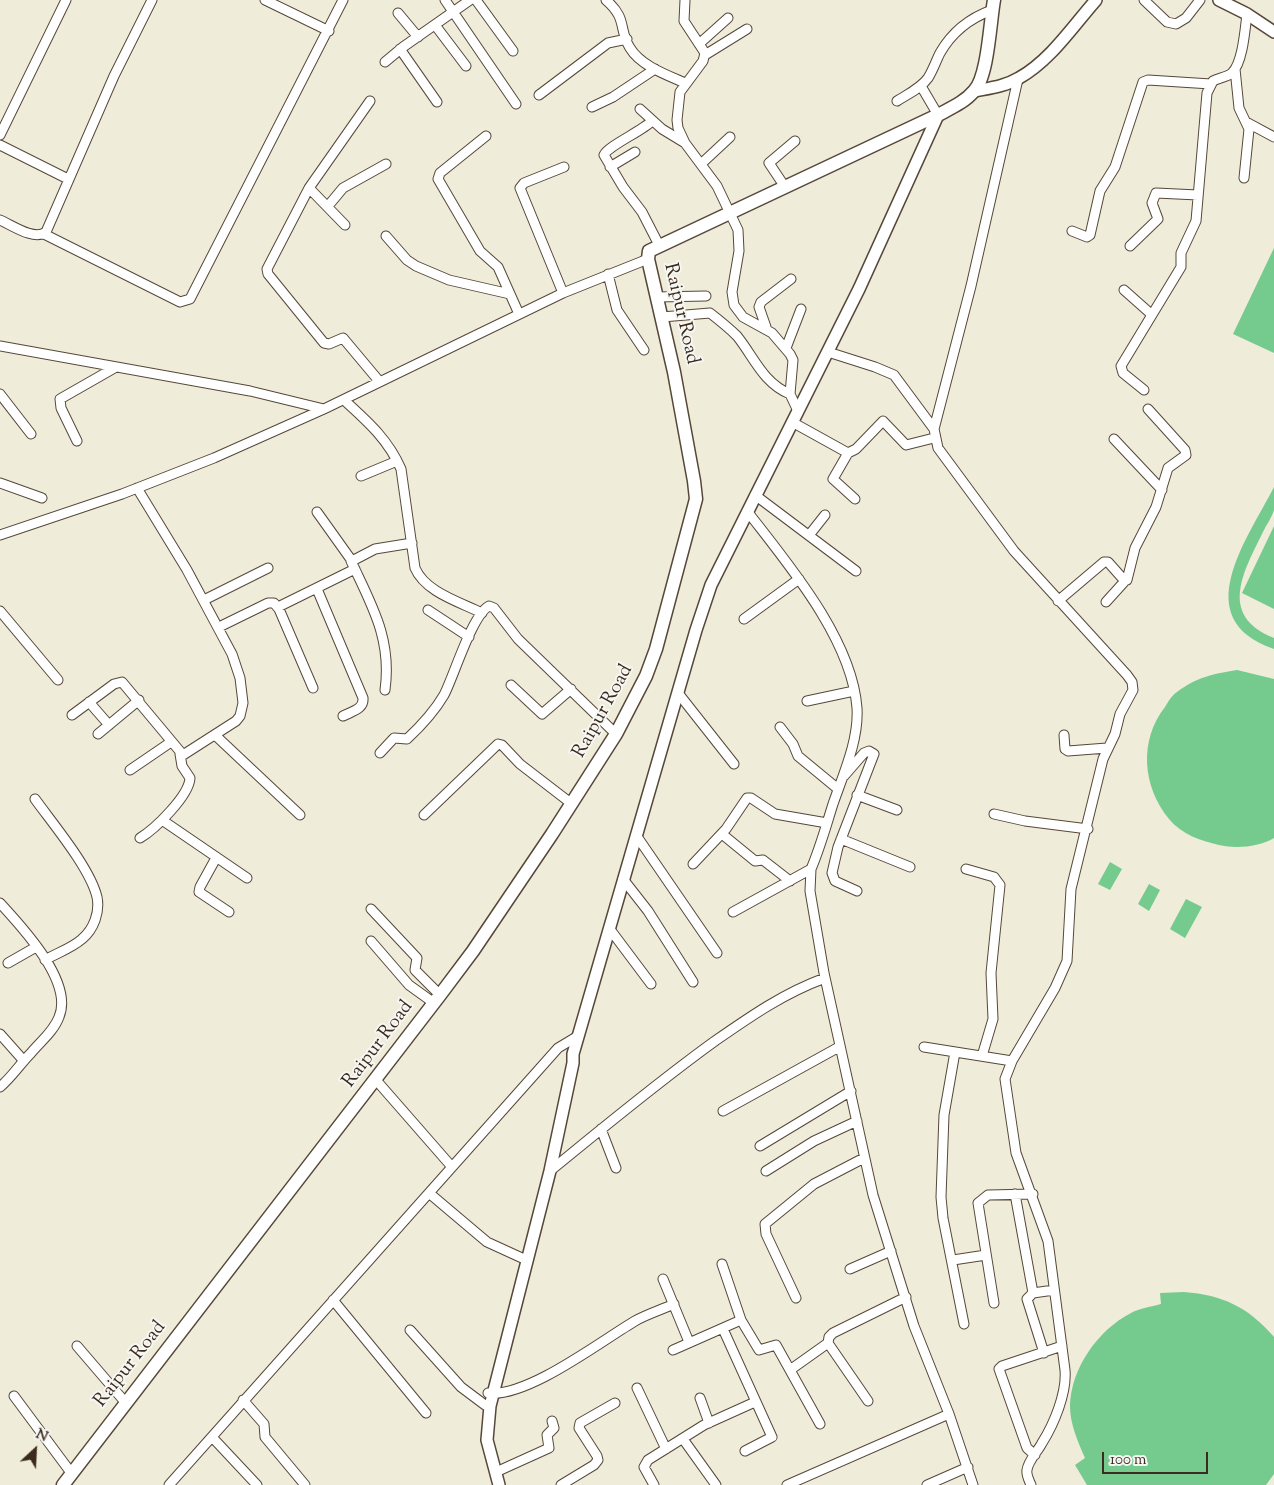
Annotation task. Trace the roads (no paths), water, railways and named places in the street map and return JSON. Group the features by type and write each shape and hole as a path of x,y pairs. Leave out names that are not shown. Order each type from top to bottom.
{"main road":[{"path":"975,91 983,73 993,5"},
{"name":"Raipur Road","path":"63,1485 125,1402 376,1080 473,951 572,804 616,734 652,663 696,499 684,419 648,259 649,251 938,115 957,105 975,91"}],"street":[{"path":"0,135 66,0"},
{"path":"44,234 114,76 152,0"},
{"path":"264,0 329,31"},
{"path":"0,220 31,234 44,234 180,302 190,299 329,31 343,0"},
{"path":"446,0 516,104"},
{"path":"385,62 400,49 470,0"},
{"path":"476,0 513,50"},
{"path":"606,0 620,15 632,50 655,70 685,83"},
{"path":"684,0 684,21 705,55"},
{"path":"975,91 1001,86 1018,79 1047,56 1096,0"},
{"path":"1144,0 1167,22 1176,24 1186,18 1200,0"},
{"path":"1219,0 1247,14 1274,32"},
{"path":"897,101 921,86 932,72 941,52 960,28 993,5"},
{"path":"398,13 418,37"},
{"path":"1244,178 1249,136 1248,124 1240,108 1235,69 1241,50 1247,14"},
{"path":"699,44 728,18"},
{"path":"434,25 466,66"},
{"path":"747,29 705,55 685,83 679,96 677,120 685,142 718,186 731,212 739,242 732,292 734,305 743,317 766,327 786,348 793,360 790,394 798,411"},
{"path":"539,95 608,43 627,39"},
{"path":"400,49 437,102"},
{"path":"1144,390 1123,373 1121,366 1151,314 1180,270 1181,253 1196,225 1205,107 1211,84 1217,79 1229,75 1235,69"},
{"path":"592,107 613,97 655,70"},
{"path":"934,433 971,286 1018,79"},
{"path":"1072,231 1088,238 1090,235 1100,191 1115,167 1143,82 1148,80 1211,84"},
{"path":"499,1485 486,1432 491,1393 565,1069 573,1054 678,693 711,585 755,494 828,352 938,115 921,86"},
{"path":"370,101 309,188 269,263 267,272 324,343 343,338 379,381"},
{"path":"640,109 662,129 685,142"},
{"path":"652,121 638,133 607,149 604,155 610,167 642,212 659,245"},
{"path":"1248,124 1274,137"},
{"path":"486,136 440,173 438,179 480,251 498,267 519,314"},
{"path":"701,164 730,137"},
{"path":"785,187 769,163 795,141"},
{"path":"0,145 68,179"},
{"path":"610,167 635,152"},
{"path":"328,206 343,188 386,164"},
{"path":"563,293 520,188 524,183 564,167"},
{"path":"309,188 345,225"},
{"path":"1130,246 1158,219 1152,203 1156,193 1198,195"},
{"path":"386,236 406,260 416,266 449,280 510,294"},
{"path":"0,535 138,488 214,458 344,400 379,381 563,293 648,259"},
{"path":"608,274 617,310 644,350"},
{"path":"766,327 760,307 761,302 790,279"},
{"path":"1124,290 1151,314"},
{"path":"656,297 706,296"},
{"path":"786,348 801,310"},
{"path":"662,318 710,313 735,334 776,387 790,394"},
{"path":"0,346 250,391 324,409"},
{"path":"828,352 894,375 934,433 938,448 1014,551 1132,682 1132,694 1120,714 1117,730 1108,748 1092,797 1088,829 1070,896 1067,961 1055,988 1007,1071 1006,1087 1016,1153 1033,1194 1048,1241 1066,1376 1061,1397 1048,1433 1027,1469 1031,1485"},
{"path":"77,441 60,405 60,399 116,367"},
{"path":"0,394 32,434"},
{"path":"344,400 383,436 398,460 406,495 415,568 424,582 482,613"},
{"path":"1106,602 1128,578 1135,548 1156,507 1168,468 1185,457 1186,452 1148,409"},
{"path":"854,499 833,479 848,453 856,449 883,421 906,445 934,433"},
{"path":"792,422 848,453"},
{"path":"1114,439 1162,490"},
{"path":"361,476 398,460"},
{"path":"0,483 42,498"},
{"path":"138,488 219,627 237,666 243,703 238,720 186,754 180,754"},
{"path":"755,494 810,534 856,571"},
{"path":"747,511 799,579 825,618 845,664 854,691 857,720 840,784 811,869 810,891 825,978 864,1158 891,1251 926,1359 949,1414 973,1485"},
{"path":"317,512 353,565 376,611 386,646 388,674 385,690"},
{"path":"810,534 825,515"},
{"path":"278,608 317,589 375,549 412,543"},
{"path":"1058,600 1104,562 1108,562 1125,581"},
{"path":"204,600 268,568"},
{"path":"744,619 799,579"},
{"path":"317,589 363,698 363,704 360,708 343,716"},
{"path":"219,627 268,603 274,603 278,608 313,688"},
{"path":"380,753 394,738 407,739 431,714 446,690 469,637 482,613 488,607 494,608 518,638 616,734"},
{"path":"428,610 469,637"},
{"path":"0,611 58,680"},
{"path":"72,715 120,681 127,685 180,754 181,764 189,775 190,782 162,820 140,838"},
{"path":"511,685 542,714 571,690"},
{"path":"807,702 854,691"},
{"path":"678,693 734,764"},
{"path":"98,734 139,700"},
{"path":"89,702 109,725"},
{"path":"780,727 798,756 840,784"},
{"path":"1064,734 1065,749 1068,751 1108,748"},
{"path":"215,735 300,815"},
{"path":"130,770 171,742"},
{"path":"424,815 498,744 572,804"},
{"path":"840,784 864,753 872,752 874,758 857,795 834,859 833,879 857,891"},
{"path":"857,795 897,810"},
{"path":"693,864 722,834 744,801 749,797 775,814 827,823"},
{"path":"35,799 84,869 97,897 98,907 93,925 83,939 45,960"},
{"path":"994,814 1025,821 1088,829"},
{"path":"162,820 247,878"},
{"path":"722,834 755,861 763,860 790,881"},
{"path":"636,836 717,953"},
{"path":"841,839 910,867"},
{"path":"216,858 199,892 229,912"},
{"path":"733,912 811,869"},
{"path":"966,870 994,877 1000,885 991,973 993,1018 982,1056"},
{"path":"623,879 648,911 693,982"},
{"path":"0,903 45,960 60,991 62,1010 55,1025 0,1087"},
{"path":"371,908 417,958 415,970 437,999"},
{"path":"609,928 651,984"},
{"path":"371,941 408,985 437,999"},
{"path":"8,963 36,947"},
{"path":"550,1171 688,1060 749,1017 795,990 825,978"},
{"path":"0,1034 24,1061"},
{"path":"169,1485 558,1048 578,1036"},
{"path":"723,1111 839,1047"},
{"path":"924,1047 1012,1061"},
{"path":"955,1052 944,1115 942,1218 964,1324"},
{"path":"493,1485 481,1441 481,1422 485,1405 491,1393 550,1171 573,1063 573,1054"},
{"path":"376,1080 452,1167"},
{"path":"760,1146 851,1092"},
{"path":"766,1171 814,1141 856,1121"},
{"path":"601,1129 616,1168"},
{"path":"796,1298 766,1234 765,1224 814,1184 864,1158"},
{"path":"429,1192 487,1242 522,1258"},
{"path":"1015,1194 1024,1254 1033,1293"},
{"path":"994,1303 978,1203 988,1195 1033,1194"},
{"path":"850,1269 891,1251"},
{"path":"952,1260 986,1255"},
{"path":"722,1264 741,1320 759,1350 776,1345 820,1424"},
{"path":"663,1279 690,1342"},
{"path":"1044,1353 1027,1301 1028,1297 1033,1293 1054,1290"},
{"path":"868,1402 828,1343 828,1337 906,1297"},
{"path":"333,1300 426,1413"},
{"path":"491,1393 514,1390 555,1370 636,1320 674,1304"},
{"path":"673,1350 741,1320"},
{"path":"723,1329 772,1437 745,1452"},
{"path":"410,1330 461,1387 485,1405"},
{"path":"790,1370 828,1343"},
{"path":"77,1346 125,1402"},
{"path":"1035,1455 1027,1448 998,1372 1002,1366 1062,1346"},
{"path":"637,1388 666,1449"},
{"path":"14,1396 72,1474"},
{"path":"700,1398 709,1423"},
{"path":"244,1400 264,1424 265,1437 305,1485"},
{"path":"654,1485 645,1465 666,1449 709,1423 755,1402"},
{"path":"562,1485 594,1466 598,1460 579,1428 580,1423 615,1403"},
{"path":"787,1485 949,1414"},
{"path":"496,1472 549,1448 547,1435 554,1428 552,1421"},
{"path":"212,1437 257,1485"},
{"path":"683,1439 716,1485"},
{"path":"926,1485 968,1467"}]}
